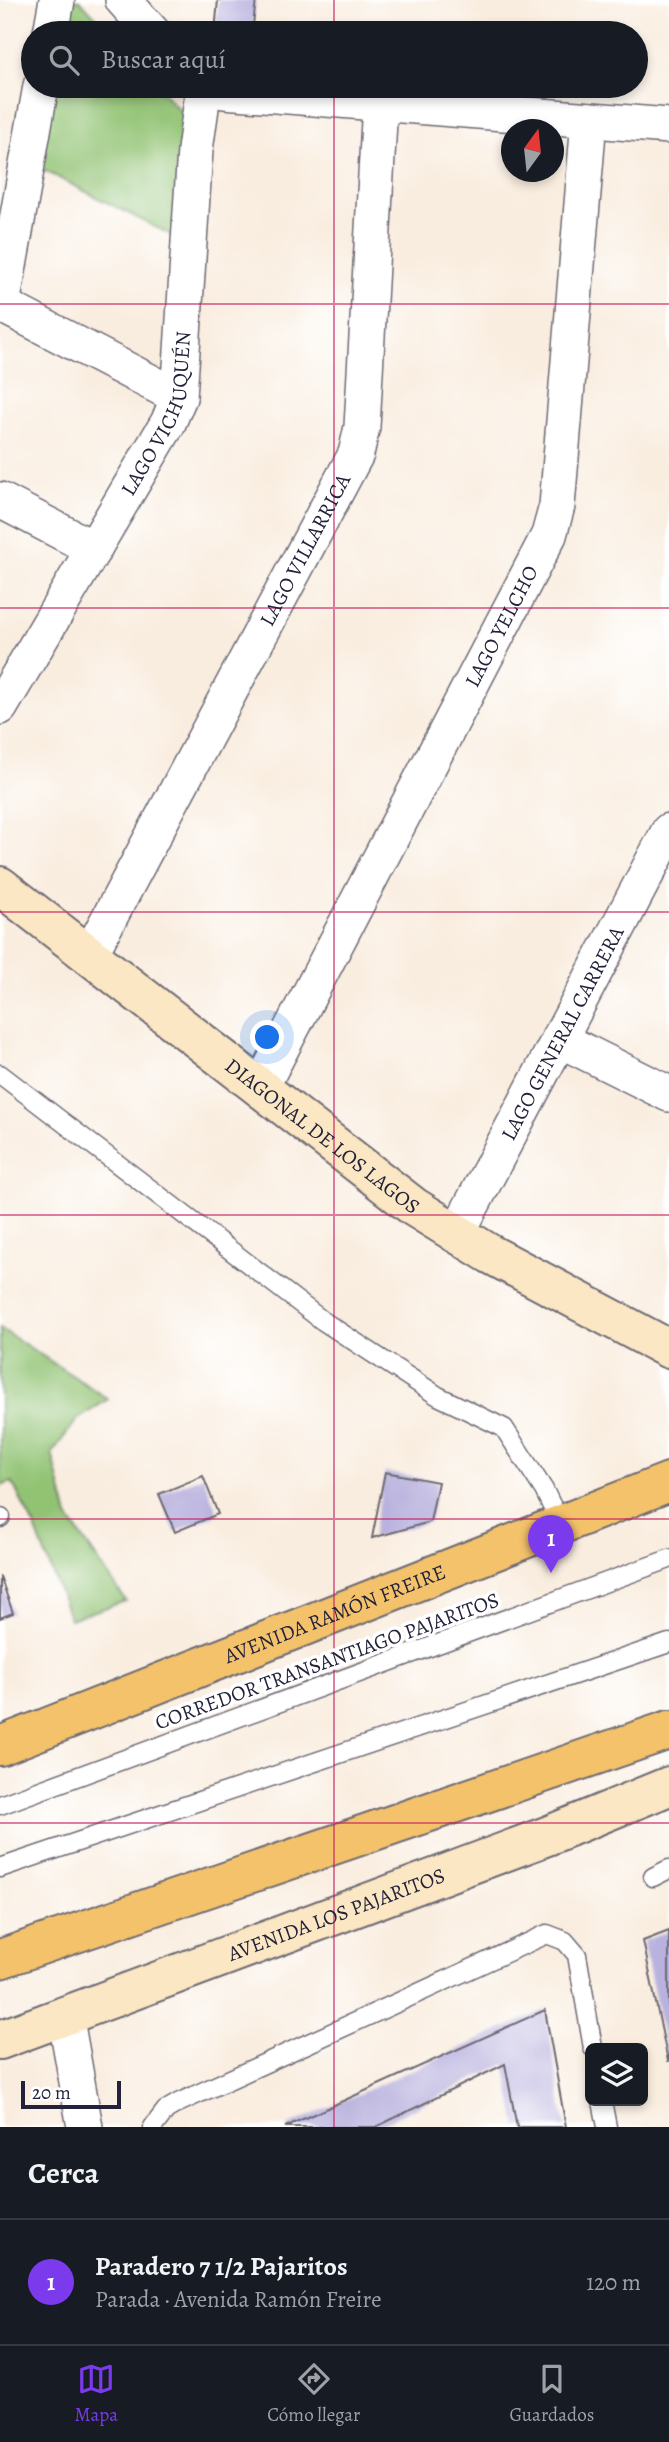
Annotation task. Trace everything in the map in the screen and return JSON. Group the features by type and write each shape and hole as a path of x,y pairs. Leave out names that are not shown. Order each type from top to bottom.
{"main road":[{"name":"DIAGONAL DE LOS LAGOS","path":"0,886 374,1178 456,1235 669,1349"},
{"name":"AVENIDA RAMÓN FREIRE","path":"0,1746 669,1482"},
{"path":"0,1959 669,1730"},
{"name":"AVENIDA LOS PAJARITOS","path":"0,2040 547,1836 669,1786"}],"street":[{"path":"53,21 57,0"},
{"path":"123,0 151,20"},
{"path":"39,98 1,305 179,397"},
{"name":"LAGO VICHUQUÉN","path":"0,707 168,423 179,397 195,150 202,98"},
{"path":"315,98 669,126"},
{"name":"LAGO VILLARRICA","path":"89,956 356,454 362,427 380,103"},
{"name":"LAGO YELCHO","path":"260,1089 549,535 557,506 590,120"},
{"path":"0,500 94,549"},
{"name":"LAGO GENERAL CARRERA","path":"456,1235 666,843"},
{"path":"559,1039 669,1094"},
{"path":"65,2014 85,2127"}],"lane":[{"path":"0,1074 323,1321 438,1396 504,1428 544,1490 561,1525"},
{"name":"CORREDOR TRANSANTIAGO PAJARITOS","path":"0,1805 669,1559"},
{"path":"0,1868 669,1643"},
{"path":"153,2127 166,2110 178,2103 547,1934 565,1941 577,1955 592,2043"},
{"path":"604,2106 607,2127"}],"green space":[{"path":"71,0 80,0 99,21 67,21"},
{"path":"53,98 168,98 186,117 175,237 39,168"},
{"path":"0,1328 108,1399 77,1420 52,1453 68,1517 126,1601 70,1619 36,1530 12,1482 0,1486"}],"building":[{"path":"218,0 256,0 253,21 216,21"},
{"path":"385,1472 438,1482 430,1522 372,1538"},
{"path":"203,1476 218,1514 175,1532 159,1494"},
{"path":"0,1576 13,1613 0,1618"},
{"path":"669,1931 669,2061 668,2061 643,1941"},
{"path":"545,2010 566,2127 517,2127 505,2064 376,2127 285,2127"}],"place":[{"name":"Paradero 7 1/2 Pajaritos","path":"551,1573"}]}
